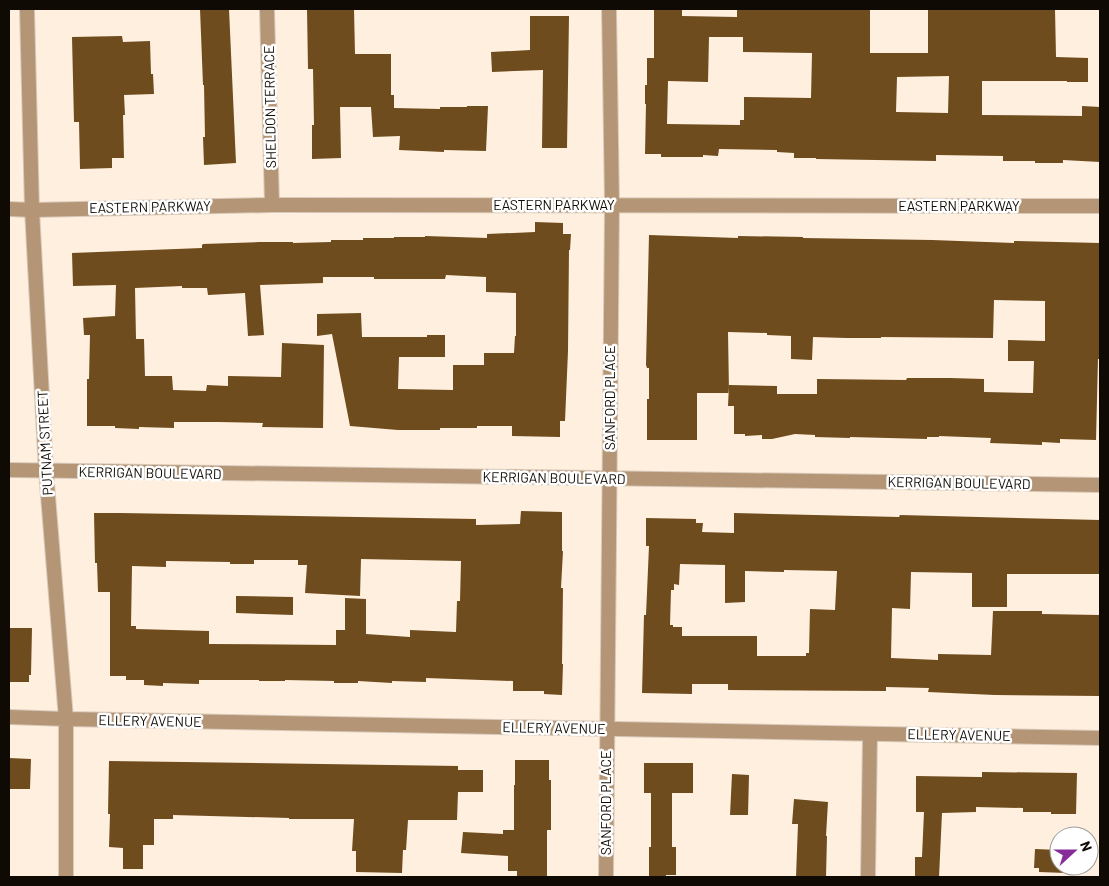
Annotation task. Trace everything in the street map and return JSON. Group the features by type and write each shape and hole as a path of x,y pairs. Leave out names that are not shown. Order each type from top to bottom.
{"street":[{"name":"PUTNAM STREET","path":"27,9 32,210 46,471 66,719 66,877"},
{"name":"SHELDON TERRACE","path":"268,9 272,205"},
{"name":"SANFORD PLACE","path":"606,877 612,205 610,9"},
{"name":"EASTERN PARKWAY","path":"9,210 272,205 1100,206"},
{"name":"KERRIGAN BOULEVARD","path":"9,470 1100,485"},
{"name":"ELLERY AVENUE","path":"9,717 1100,738"},
{"path":"868,877 870,734"}],"building":[{"path":"200,9 229,9 236,163 204,165 204,85"},
{"path":"307,9 354,9 355,54 391,54 391,95 394,95 394,108 440,109 440,107 488,106 486,151 399,150 400,136 373,137 371,107 340,107 341,158 312,159 312,125 314,125 313,69 308,69"},
{"path":"654,9 682,9 682,16 737,17 737,9 870,9 870,53 928,53 928,9 1055,9 1056,57 1088,58 1088,82 982,81 982,115 1082,116 1082,106 1100,107 1100,162 1063,160 1063,163 1035,163 1035,161 1003,161 1003,156 936,155 936,161 816,159 794,158 794,153 777,152 777,150 719,149 718,156 703,155 703,157 661,157 661,154 645,154 647,58 654,58","holes":["709,37 743,37 743,52 812,53 811,98 744,97 744,120 740,120 740,125 667,124 668,81 708,82","949,76 948,113 896,112 897,77"]},
{"path":"530,16 569,16 567,148 542,148 543,70 492,72 491,52 530,50"},
{"path":"122,36 123,42 150,41 154,94 124,95 124,158 112,158 112,168 80,169 79,122 74,122 72,37"},
{"path":"535,222 563,223 563,234 571,234 565,421 560,421 560,437 512,436 512,426 398,430 350,426 332,334 317,336 317,314 361,313 362,337 427,337 427,335 445,335 445,357 399,357 398,389 453,390 453,365 484,365 484,353 514,353 516,293 486,292 486,277 446,275 445,279 323,277 323,283 260,285 264,335 248,336 245,293 208,295 207,288 182,288 182,286 135,288 136,339 144,339 145,376 172,376 173,390 206,391 207,385 228,386 228,376 281,377 282,343 324,345 323,428 262,427 263,423 219,422 174,422 174,428 139,427 139,429 115,428 115,426 87,426 87,379 89,379 90,335 84,335 83,318 115,316 116,285 73,286 72,253 202,248 203,244 331,242 331,240 363,240 363,238 425,236 487,238 487,234 535,232"},
{"path":"649,235 1014,243 1014,241 1100,243 1100,359 1098,359 1096,440 1060,439 1060,443 1042,442 1042,445 990,443 991,438 939,436 927,437 927,439 850,438 815,437 815,435 795,434 762,439 762,435 745,436 745,434 734,434 734,406 728,406 729,393 697,393 697,440 647,440 649,368 646,365","holes":["994,300 1045,301 1045,341 1008,340 1008,361 1034,361 1033,393 984,392 984,379 950,378 907,378 906,380 817,379 817,394 777,394 777,386 729,385 729,387 728,332 791,336 791,359 812,360 813,337 993,338"]},
{"path":"521,511 562,512 562,695 544,694 544,691 513,691 513,681 426,678 426,682 392,681 392,683 199,680 199,684 163,683 163,686 144,685 144,680 126,680 126,676 110,676 110,592 98,592 97,563 95,563 94,513 476,519 476,525 520,524","holes":["361,559 461,561 460,601 457,601 456,632 410,630 410,637 366,634 366,599 345,598 345,630 336,630 336,645 209,644 209,631 136,629 136,626 131,626 132,566 166,567 166,561 254,564 254,560 298,560 298,565 307,565 305,593 360,596"]},
{"path":"734,513 1100,520 1100,574 1007,574 1007,607 972,607 972,573 911,572 910,609 892,608 891,658 938,660 938,654 991,655 993,611 1042,611 1042,614 1100,615 1100,696 995,695 928,692 929,688 886,687 886,691 728,690 728,684 692,684 692,694 642,693 644,615 646,615 649,546 646,546 646,518 696,519 696,523 703,523 702,532 734,533","holes":["680,564 725,565 725,603 745,602 745,571 837,571 835,610 810,609 809,653 806,653 806,656 757,656 757,636 682,636 682,627 670,625 671,590 674,590 674,584 679,585"]},
{"path":"236,596 293,597 293,615 236,613"},
{"path":"9,628 32,628 31,675 29,675 29,682 10,682"},
{"path":"9,758 31,759 30,789 9,789"},
{"path":"515,760 549,760 551,830 547,830 547,877 517,877 517,871 508,871 508,856 461,853 463,832 503,834 503,830 514,830"},
{"path":"109,761 458,766 458,770 483,770 483,792 458,792 457,820 408,820 406,850 403,850 402,873 356,872 356,851 352,851 354,819 173,815 173,819 154,819 154,845 143,845 143,869 123,869 123,848 109,847"},
{"path":"644,763 693,763 693,793 672,793 672,847 676,847 676,875 649,877 651,793 644,793"},
{"path":"982,772 1077,773 1076,814 1023,812 1023,808 976,807 976,812 942,813 939,877 915,877 915,857 922,857 924,812 916,812 916,776 982,777"},
{"path":"732,774 749,775 748,815 730,815"},
{"path":"794,799 828,802 826,877 796,877 798,824 792,824"},
{"path":"1035,849 1049,850 1049,872 1039,872 1039,868 1034,868"}]}
